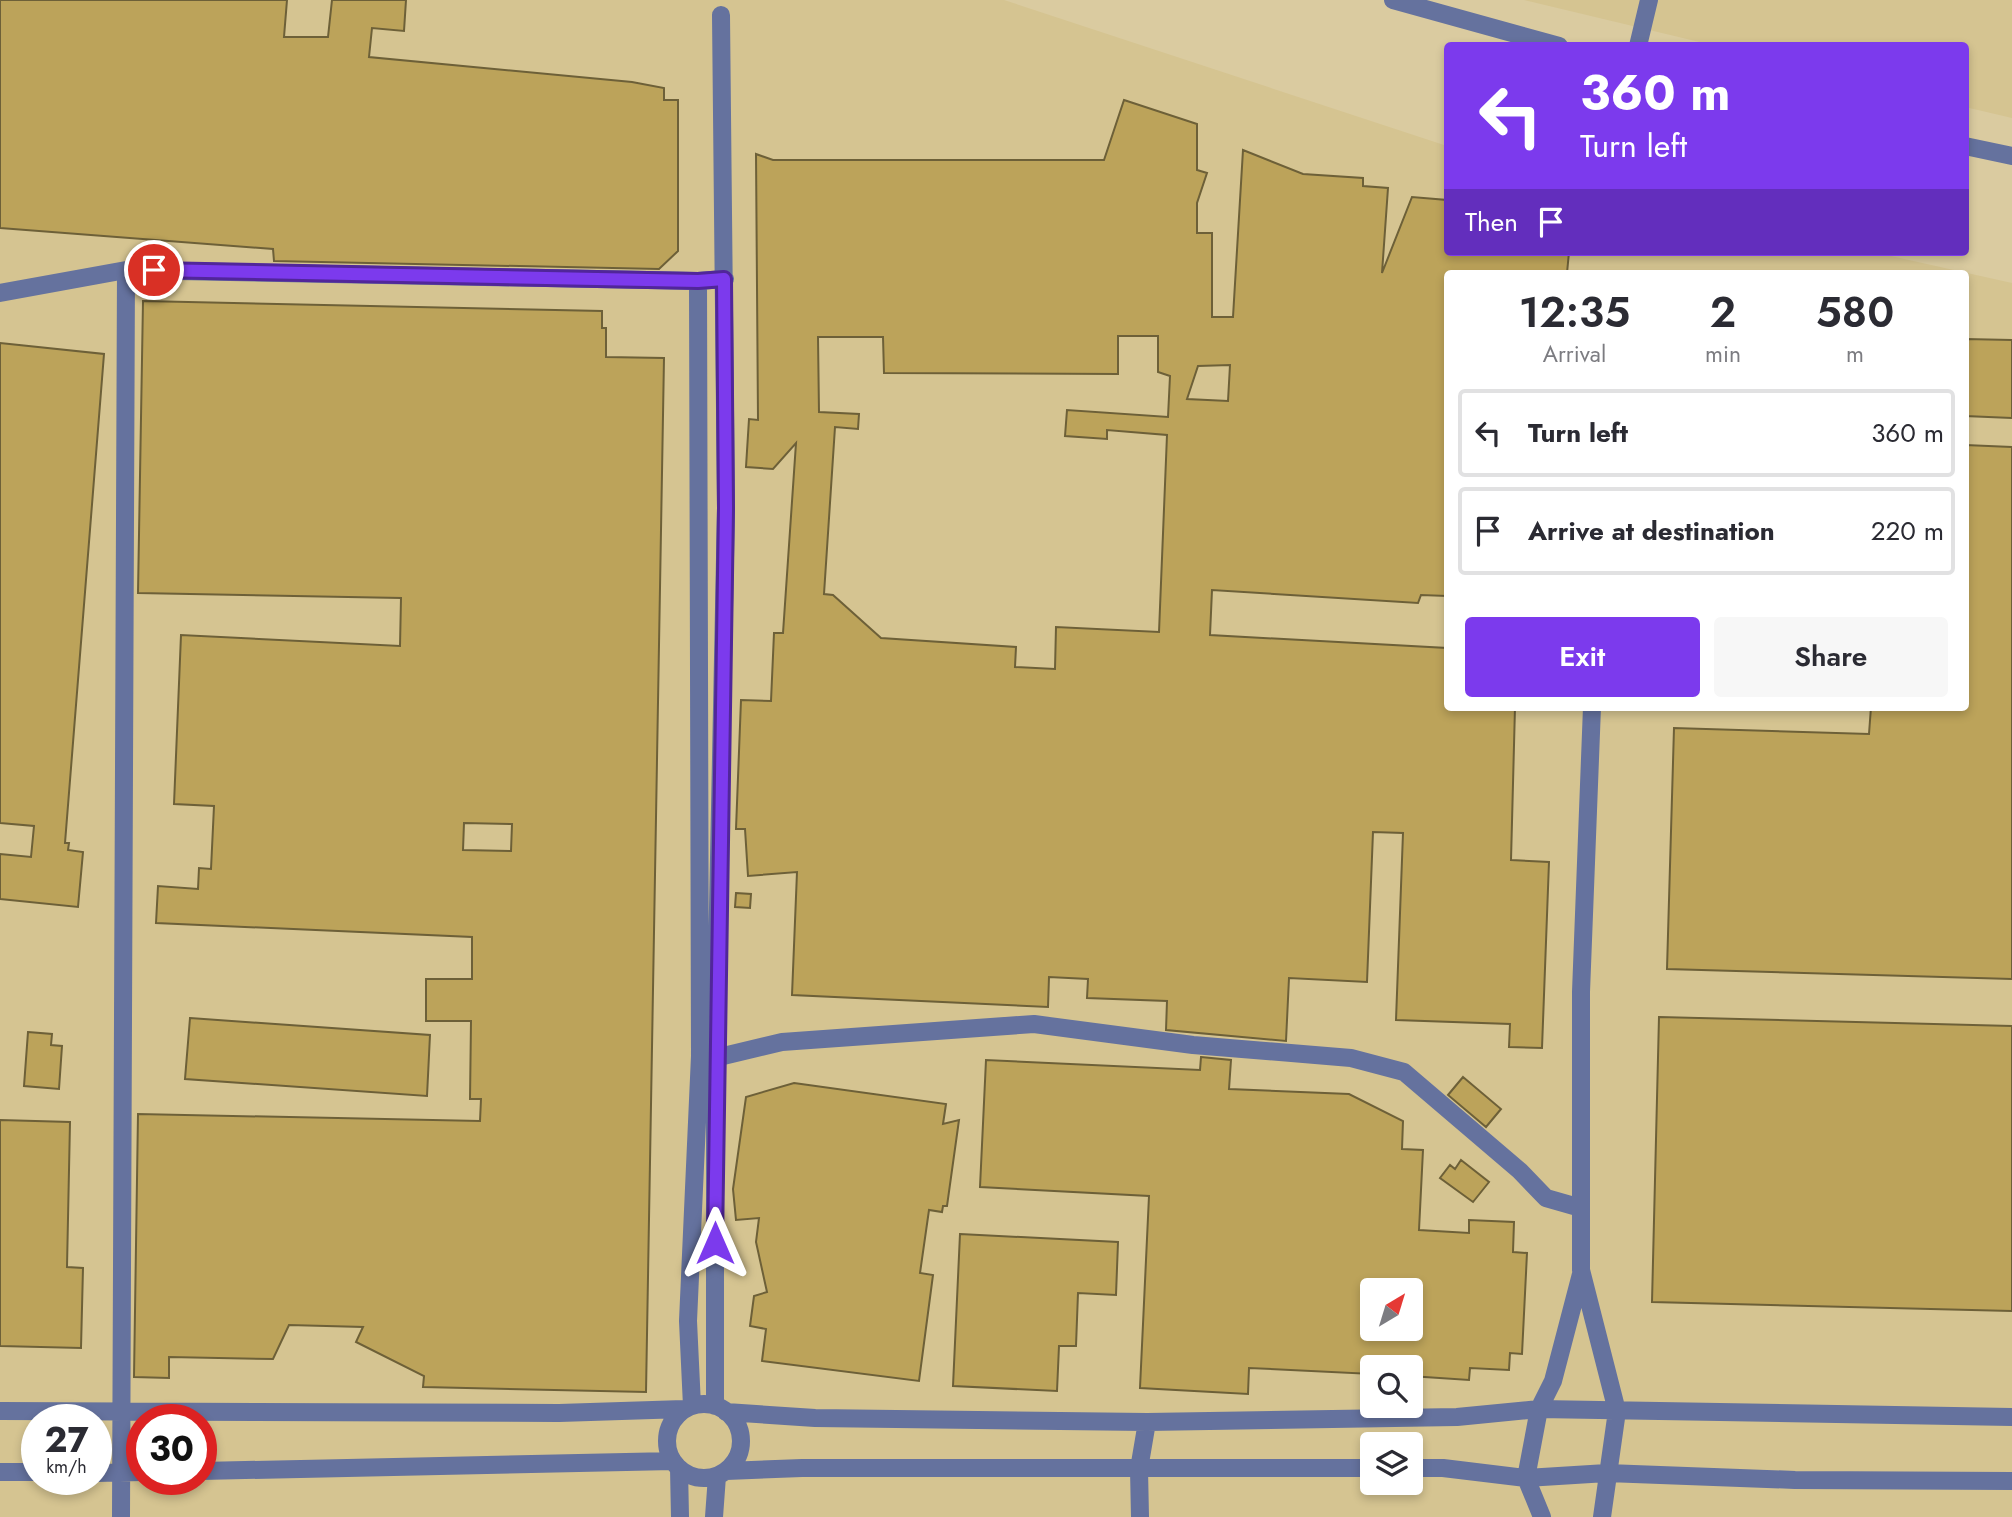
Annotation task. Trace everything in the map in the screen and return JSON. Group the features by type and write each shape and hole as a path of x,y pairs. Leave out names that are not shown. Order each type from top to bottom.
{"street":[{"path":"1393,0 1545,42"},
{"path":"1639,42 1649,0"},
{"path":"680,1517 676,1464 668,1450 670,1427 688,1408 688,1321 708,1057 726,508 721,15"},
{"path":"1969,147 2012,156"},
{"path":"0,293 126,270 698,281 724,279"},
{"path":"121,1517 126,270"},
{"path":"698,281 708,1057 721,1409 734,1420 741,1442 734,1463 721,1474 714,1517"},
{"path":"1542,1517 1526,1478 1539,1409 1553,1381 1581,1270 1581,992 1592,711"},
{"path":"708,1057 782,1042 1034,1024 1193,1045 1351,1058 1404,1072 1520,1171 1546,1198 1581,1208"},
{"path":"1581,1270 1617,1411 1602,1517"},
{"path":"0,1411 559,1413 688,1408 815,1418 1147,1422 1457,1417 1539,1409 2012,1417"},
{"path":"1140,1517 1139,1469 1147,1422"},
{"path":"217,1471 676,1464 697,1478 802,1468 1360,1468"},
{"path":"1423,1468 1526,1478 1607,1473 1796,1480 2012,1481"},
{"path":"0,1472 21,1472"},
{"path":"112,1473 126,1473"}],"shaded area":[{"path":"0,0 1004,0 1444,145 1444,256 1891,256 1954,270 1444,270 1444,711 1969,711 1969,273 2012,283 2012,1517 0,1517"},
{"path":"1524,0 2012,0 2012,118 1969,108 1969,42 1699,42"}],"building":[{"path":"0,0 287,0 284,37 328,37 332,0 406,0 404,31 372,28 369,57 632,82 664,88 664,100 678,100 678,251 659,269 274,261 273,249 0,228"},
{"path":"1124,100 1197,124 1197,170 1207,173 1197,203 1197,233 1212,233 1212,317 1233,317 1243,150 1303,174 1363,178 1363,186 1388,188 1382,273 1412,197 1444,200 1444,256 1569,256 1567,270 1444,270 1444,596 1421,595 1418,603 1212,590 1210,635 1444,648 1444,711 1515,711 1511,860 1549,862 1542,1048 1509,1047 1510,1024 1396,1020 1403,833 1373,832 1367,982 1289,978 1286,1041 1166,1030 1167,1001 1087,998 1088,979 1049,977 1048,1007 792,995 797,872 748,876 745,829 736,829 741,700 771,701 774,633 783,633 796,443 773,469 746,467 749,419 758,420 756,154 773,160 1104,160","holes":["1118,336 1158,336 1158,372 1170,376 1168,417 1067,410 1065,436 1107,439 1107,430 1167,435 1159,632 1056,627 1055,669 1015,667 1016,647 881,638 833,595 824,594 835,427 858,429 859,414 819,412 818,337 883,337 884,373 1118,374","1230,365 1228,401 1187,399 1198,366"]},
{"path":"143,301 602,311 602,328 606,328 606,357 664,358 646,1392 423,1387 424,1376 356,1342 363,1327 289,1325 273,1359 169,1357 169,1378 134,1377 138,1114 480,1121 481,1099 470,1099 471,1021 426,1021 426,979 472,979 472,937 156,923 158,886 198,889 199,868 211,869 214,806 174,804 181,635 400,646 401,598 138,593","holes":["464,823 512,824 511,851 463,850"]},
{"path":"1969,339 2012,340 2012,418 1969,416"},
{"path":"0,343 104,354 65,843 69,843 68,850 83,852 78,907 0,899 0,854 31,857 34,826 0,823"},
{"path":"1969,445 2012,447 2012,979 1667,969 1674,728 1869,734 1871,711 1969,711"},
{"path":"736,893 751,894 750,908 735,907"},
{"path":"1659,1017 2012,1026 2012,1311 1652,1302"},
{"path":"190,1018 430,1035 427,1096 185,1079"},
{"path":"28,1032 52,1034 51,1045 62,1046 59,1089 24,1086"},
{"path":"1201,1057 1231,1060 1229,1089 1349,1094 1403,1121 1402,1149 1423,1150 1419,1230 1469,1233 1469,1220 1514,1222 1513,1252 1527,1253 1522,1354 1510,1353 1509,1370 1470,1368 1469,1380 1423,1377 1423,1355 1360,1355 1360,1373 1249,1368 1248,1394 1140,1388 1149,1196 980,1187 986,1060 1200,1070"},
{"path":"1463,1077 1501,1109 1486,1127 1448,1095"},
{"path":"794,1083 946,1104 943,1124 959,1120 947,1206 943,1206 942,1212 929,1210 920,1273 933,1275 919,1381 762,1361 766,1329 750,1326 754,1296 767,1292 756,1242 759,1218 736,1220 733,1189 746,1097"},
{"path":"0,1120 70,1122 67,1267 83,1268 81,1348 0,1346"},
{"path":"1461,1160 1489,1182 1473,1202 1440,1178 1450,1165 1455,1169"},
{"path":"960,1234 1118,1242 1116,1295 1078,1293 1076,1346 1059,1346 1057,1391 953,1386"}],"route":[{"path":"154,270 698,281 724,279 726,508 715,1058 715,1243"}]}
